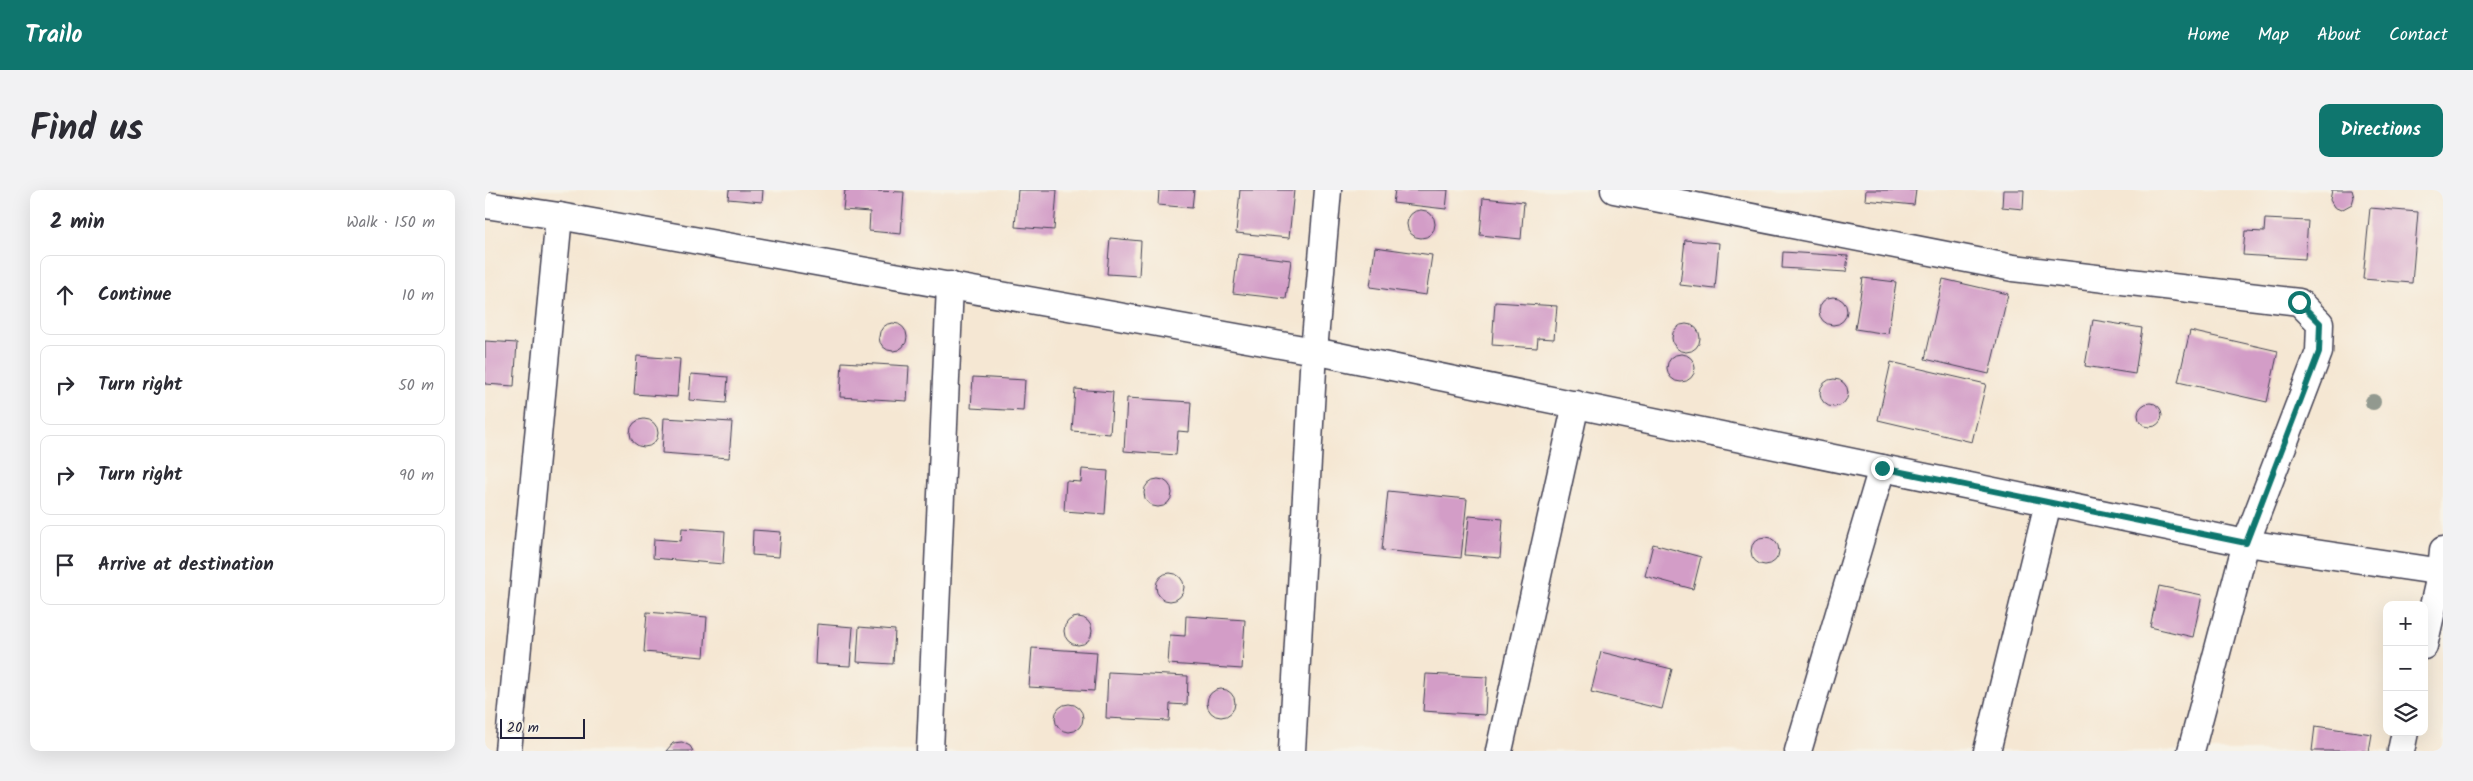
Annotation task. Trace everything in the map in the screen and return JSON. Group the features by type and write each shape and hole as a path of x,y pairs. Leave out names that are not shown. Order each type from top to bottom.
{"street":[{"path":"1292,751 1314,350 1328,190"},
{"path":"1615,190 2013,268 2299,302 2320,323 2319,352 2246,543 2191,751"},
{"path":"485,205 559,216 1314,350 2246,543 2442,564 2428,628"},
{"path":"508,751 559,216"},
{"path":"930,751 950,285"},
{"path":"1499,751 1576,404"},
{"path":"1798,751 1882,468"},
{"path":"1987,751 2049,503"},
{"path":"2401,751 2404,736"}],"building":[{"path":"729,190 763,190 762,202 728,199"},
{"path":"845,190 904,192 901,234 869,231 870,212 843,210"},
{"path":"1018,190 1057,190 1054,230 1015,227"},
{"path":"1159,190 1194,190 1192,208 1158,205"},
{"path":"1240,190 1294,190 1289,238 1236,233"},
{"path":"1395,190 1448,190 1446,209 1393,203"},
{"path":"1866,190 1916,190 1914,205 1865,200"},
{"path":"2003,190 2024,190 2023,209 2002,207"},
{"path":"2332,190 2352,190 2354,197 2352,204 2341,210 2334,207 2330,200"},
{"path":"1483,198 1524,202 1521,239 1480,235"},
{"path":"2370,208 2418,212 2412,283 2363,279"},
{"path":"1421,210 1431,214 1435,224 1431,234 1421,238 1411,234 1407,224 1411,214"},
{"path":"2265,219 2308,221 2305,259 2243,255 2245,231 2264,232"},
{"path":"1110,238 1141,241 1139,276 1107,274"},
{"path":"1685,240 1719,243 1715,289 1680,285"},
{"path":"1375,247 1432,255 1426,295 1370,287"},
{"path":"1783,252 1848,256 1846,272 1782,268"},
{"path":"1238,254 1291,260 1286,299 1233,293"},
{"path":"1863,278 1896,282 1888,334 1855,329"},
{"path":"1943,279 2008,294 1989,374 1925,359"},
{"path":"1833,297 1843,301 1847,311 1843,321 1833,325 1823,321 1819,311 1823,301"},
{"path":"1495,302 1557,306 1554,339 1538,338 1537,348 1492,345"},
{"path":"2093,320 2142,328 2135,374 2085,366"},
{"path":"893,323 903,327 907,337 903,347 893,351 883,347 879,337 883,327"},
{"path":"1686,324 1696,328 1700,338 1696,348 1686,352 1676,348 1672,338 1676,328"},
{"path":"2190,331 2278,351 2267,402 2178,382"},
{"path":"485,341 517,343 514,386 485,384"},
{"path":"1681,354 1691,358 1695,368 1691,378 1681,382 1671,378 1667,368 1671,358"},
{"path":"637,356 680,359 677,397 634,394"},
{"path":"842,362 909,366 907,401 840,397"},
{"path":"1891,362 1986,384 1972,442 1878,420"},
{"path":"691,374 728,377 726,403 689,400"},
{"path":"973,377 1025,380 1023,411 971,408"},
{"path":"1834,379 1844,383 1848,393 1844,403 1834,407 1824,403 1820,393 1824,383"},
{"path":"1075,389 1113,392 1110,434 1072,431"},
{"path":"1127,398 1191,402 1189,432 1178,431 1176,455 1124,451"},
{"path":"2150,403 2159,406 2162,415 2159,424 2150,427 2141,424 2138,415 2141,406"},
{"path":"664,418 732,422 729,458 662,453"},
{"path":"644,419 654,423 658,433 654,443 644,447 634,443 630,433 634,423"},
{"path":"1082,469 1108,471 1105,514 1064,511 1066,481 1081,482"},
{"path":"1158,479 1168,483 1172,493 1168,503 1158,507 1148,503 1144,493 1148,483"},
{"path":"1388,491 1467,499 1461,558 1382,550"},
{"path":"1469,516 1503,519 1500,558 1465,555"},
{"path":"682,528 725,531 723,564 653,558 654,539 681,541"},
{"path":"753,530 781,532 779,557 752,555"},
{"path":"1765,537 1775,541 1779,551 1775,561 1765,565 1755,561 1751,551 1755,541"},
{"path":"1653,544 1701,557 1693,589 1645,576"},
{"path":"1170,573 1180,577 1184,587 1180,597 1170,601 1160,597 1156,587 1160,577"},
{"path":"2159,586 2202,595 2193,637 2150,627"},
{"path":"647,612 707,617 704,657 644,652"},
{"path":"1186,616 1245,620 1242,669 1168,664 1170,635 1185,636"},
{"path":"1078,617 1088,621 1092,631 1088,641 1078,645 1068,641 1064,631 1068,621"},
{"path":"817,624 853,627 850,666 815,664"},
{"path":"859,627 895,630 893,664 857,662"},
{"path":"1032,648 1097,652 1094,691 1029,687"},
{"path":"1601,652 1672,669 1662,709 1591,692"},
{"path":"1108,672 1188,676 1187,705 1170,704 1169,721 1106,718"},
{"path":"1426,674 1487,677 1485,715 1423,711"},
{"path":"1221,689 1231,693 1235,703 1231,713 1221,717 1211,713 1207,703 1211,693"},
{"path":"1069,704 1079,708 1083,718 1079,728 1069,732 1059,728 1055,718 1059,708"},
{"path":"2315,726 2372,734 2369,751 2312,751"},
{"path":"682,742 690,746 693,751 666,751 673,743"}],"route":[{"path":"1882,468 2246,543 2319,352 2320,323 2299,302"}]}
